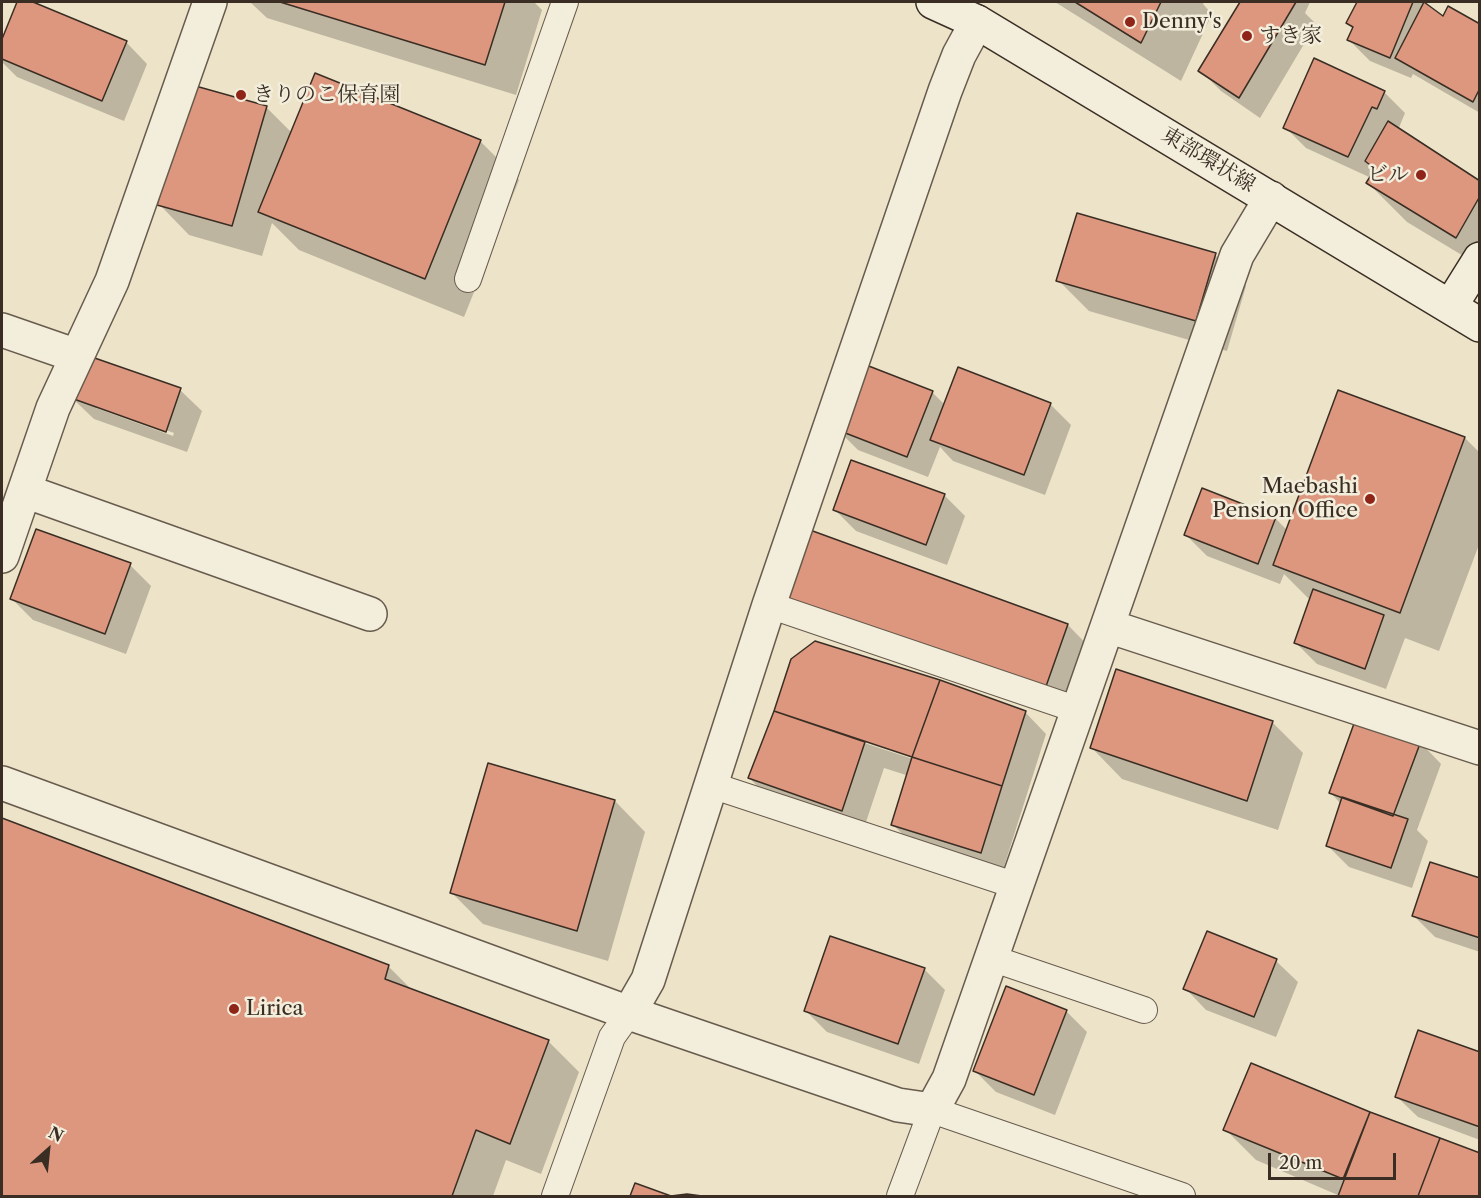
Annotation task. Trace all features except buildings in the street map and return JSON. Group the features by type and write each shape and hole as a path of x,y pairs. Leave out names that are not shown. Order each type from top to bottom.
{"street":[{"path":"2,556 53,408 112,281 210,2"},
{"name":"東部環状線","path":"933,2 977,22 1479,325"},
{"path":"629,1013 648,980 769,606 945,92 959,55 977,22"},
{"path":"2,783 629,1013 898,1105 932,1110 949,1079 1237,255 1271,198"},
{"path":"1450,307 1479,259"},
{"path":"2,330 77,356"},
{"path":"25,491 370,614"},
{"path":"1108,626 1479,748"}],"lane":[{"path":"468,279 564,2"},
{"path":"769,606 1078,710"},
{"path":"711,785 1017,886"},
{"path":"992,958 1144,1010"},
{"path":"555,1197 612,1037 629,1013"},
{"path":"900,1197 924,1125 932,1110 1182,1197"}],"place":[{"name":"Denny's","path":"1130,22"},
{"name":"すき家","path":"1247,36"},
{"name":"きりのこ保育園","path":"241,95"},
{"name":"ビル","path":"1421,175"},
{"name":"Maebashi Pension Office","path":"1370,499"},
{"name":"Lirica","path":"234,1009"}]}
